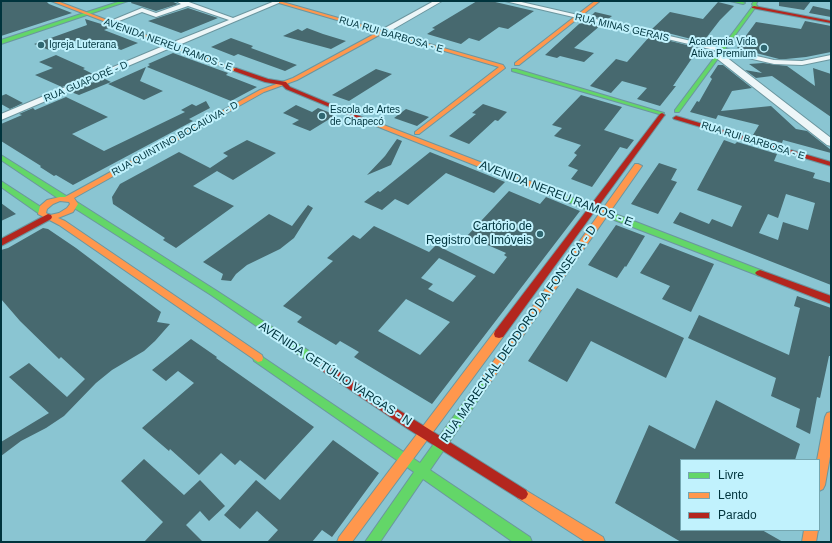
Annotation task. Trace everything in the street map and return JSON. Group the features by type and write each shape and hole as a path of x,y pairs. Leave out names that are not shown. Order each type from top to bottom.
{"street":[{"name":"AVENIDA NEREU RAMOS - E","path":"53,1 117,20 172,44"},
{"name":"AVENIDA NEREU RAMOS - E","path":"68,1 89,12 267,81 296,84 417,133 431,136 594,204"},
{"path":"1,42 117,1"},
{"path":"1,39 126,1"},
{"path":"179,1 230,18"},
{"name":"RUA QUINTINO BOCAIÚVA - D","path":"381,30 429,1"},
{"name":"RUA QUINTINO BOCAIÚVA - D","path":"70,201 262,91 284,83 381,30 439,1"},
{"name":"RUA MINAS GERAIS","path":"508,1 718,52 774,62 802,63 831,57"},
{"path":"454,117 510,67 573,16 588,1"},
{"path":"573,16 598,1"},
{"path":"732,1 831,19"},
{"name":"RUA RUI BARBOSA - E","path":"277,2 510,67 670,114 831,164"},
{"name":"RUA GUAPORÉ - D","path":"199,33 230,18 277,2"},
{"name":"RUA GUAPORÉ - D","path":"1,112 277,2"},
{"path":"117,20 142,10 156,15 186,4"},
{"path":"750,4 831,22"},
{"name":"RUA MARECHAL DEODORO DA FONSECA - D","path":"344,542 594,204 670,114 694,81 718,52 750,4"},
{"path":"718,52 731,59 831,133"},
{"path":"718,52 798,118 831,143"},
{"name":"RUA GUAPORÉ - D","path":"1,117 149,53"},
{"path":"417,133 510,67"},
{"name":"AVENIDA NEREU RAMOS - E","path":"284,83 288,88 396,132 607,209 831,300"},
{"name":"RUA RUI BARBOSA - E","path":"670,114 831,158"},
{"path":"798,118 809,117"},
{"path":"431,122 442,126"},
{"name":"AVENIDA GETÚLIO VARGAS - N","path":"1,157 214,293 442,444 598,542"},
{"name":"RUA MARECHAL DEODORO DA FONSECA - D","path":"372,542 641,162"},
{"path":"1,183 525,542"},
{"path":"1,233 45,214 66,213 70,210 70,201 50,202 45,214 1,243"},
{"name":"AVENIDA NEREU RAMOS - E","path":"607,209 667,227"},
{"path":"820,479 831,417"},
{"path":"809,542 811,531"}],"building":[{"path":"46,1 49,4 72,13 1,36 1,2"},
{"path":"132,1 171,1 178,4 156,11 131,3"},
{"path":"477,1 491,1 534,11 508,29 499,27 479,41 469,38 461,44 427,34 435,29 432,28"},
{"path":"779,1 811,1 804,10 779,6"},
{"path":"718,2 734,6 720,20 703,42 652,29 670,12 703,19"},
{"path":"813,6 831,10 831,17 809,13"},
{"path":"188,8 218,18 181,33 148,21"},
{"path":"595,12 612,16 607,20 591,16"},
{"path":"85,19 111,27 104,30 138,43 121,50 112,46 106,48 81,39 49,50 34,44 87,25"},
{"path":"585,21 601,25 574,48 594,53 584,62 560,56 557,58 545,55 579,24"},
{"path":"805,21 831,26 831,52 806,57 779,59 737,48 756,22 801,29"},
{"path":"307,28 346,41 331,49 283,36 298,29 302,31"},
{"path":"650,36 699,48 673,86 676,86 660,106 637,99 647,88 622,81 611,93 590,86 616,59 627,62"},
{"path":"231,38 253,46 251,48 297,65 285,71 238,54 234,56 211,47"},
{"path":"173,53 228,73 226,75 257,87 231,101 147,67 150,65 148,64"},
{"path":"56,55 85,68 83,69 93,74 62,87 35,75 53,68 39,62"},
{"path":"763,63 787,66 815,86 813,68 831,74 831,117 772,76 756,78 745,70 762,73 749,64"},
{"path":"718,65 723,65 752,88 732,91 721,111 771,106 796,129 807,131 831,150 831,153 783,140 782,143 753,135 759,125 718,115 716,119 690,112 697,101 699,102 712,79 710,77"},
{"path":"146,67 140,81 163,91 144,100 108,84"},
{"path":"376,69 392,74 349,101 332,95"},
{"path":"103,78 111,82 79,95 71,92"},
{"path":"6,94 23,103 10,109 1,104 1,96"},
{"path":"581,95 622,107 604,130 634,140 627,149 620,147 592,187 571,179 578,170 568,166 577,155 574,153 581,145 554,136 562,128 552,125"},
{"path":"66,97 108,117 72,134 104,151 185,112 181,110 192,104 196,106 206,101 210,108 189,119 193,121 73,185 56,175 54,176 1,141 1,124 22,115 19,114 33,108 35,110"},
{"path":"483,104 507,112 498,121 495,120 469,144 449,136 476,114 472,113"},
{"path":"296,105 312,112 318,108 336,115 310,131 292,124 299,120 283,113"},
{"path":"406,109 429,117 417,126 394,118"},
{"path":"397,139 402,141 391,165 367,175 385,156"},
{"path":"247,140 276,153 233,180 217,171 193,186 234,206 176,248 163,240 165,238 113,204 112,197 120,184 179,152 210,168 228,156 223,153"},
{"path":"724,140 735,144 737,142 777,154 774,161 815,173 813,178 831,183 831,285 673,223 680,212 709,224 712,219 732,227 742,206 697,190","holes":["786,194 815,203 808,230 783,222 778,240 759,233 768,214 778,218"]},
{"path":"430,152 505,182 494,193 446,173 408,205 395,199 382,210 364,202 378,191 380,192"},
{"path":"659,163 677,169 671,180 677,182 658,214 631,204"},
{"path":"509,191 540,204 546,197 580,211 432,404 354,357 359,352 340,341 336,345 297,322 302,317 283,306 333,261 327,258 353,235 360,239 374,226 429,252 436,245 494,274 507,257 504,255 506,253 467,236","holes":["439,258 476,276 453,302 428,289 433,284 421,278","406,299 450,322 420,355 378,331"]},
{"path":"1,203 16,214 1,221"},
{"path":"308,205 313,208 294,238 280,249 247,265 236,274 231,281 221,280 223,274 203,262 269,214 292,226"},
{"path":"616,225 645,236 626,267 625,266 617,278 588,265"},
{"path":"43,228 48,229 76,248 161,312 157,322 170,324 144,351 112,370 96,383 64,416 46,428 21,441 1,456 1,442 49,413 9,377 29,363 67,397 85,379 61,357 59,359 20,321 1,299 1,250 8,248"},
{"path":"660,243 714,264 691,312 662,299 670,286 640,273"},
{"path":"577,288 684,338 666,378 591,341 567,382 528,361"},
{"path":"797,296 831,308 831,356 829,356 820,398 817,397 810,434 796,427 800,409 771,396 776,378 688,338 699,315 789,355 800,308 794,306"},
{"path":"191,339 314,427 265,480 240,460 235,465 221,453 199,475 170,449 169,451 142,428 194,383 178,371 166,381 152,370"},
{"path":"716,400 800,444 795,459 680,459 680,531 764,531 783,542 681,542 615,503 649,425 695,449"},
{"path":"333,440 379,473 332,537 322,530 312,542 267,542 278,530 257,511 240,529 224,515 256,480 280,500"},
{"path":"144,459 184,495 200,480 225,506 209,521 200,511 186,525 203,542 144,542 163,522 121,481"}],"traffic: fast":[{"path":"1,42 126,1"},
{"path":"732,1 743,3"},
{"path":"677,111 753,7 756,6 754,4 756,1"},
{"path":"514,70 661,113"},
{"path":"1,157 65,199"},
{"path":"1,183 41,211"},
{"path":"563,197 760,273"},
{"path":"74,204 214,293 322,365"},
{"path":"258,358 525,542"},
{"path":"372,542 486,380"}],"traffic: slow":[{"path":"53,1 236,70"},
{"path":"517,64 598,1"},
{"path":"281,2 501,66"},
{"path":"67,199 262,91 295,79 382,32"},
{"path":"417,133 502,68"},
{"path":"368,121 563,197"},
{"path":"486,380 638,166"},
{"path":"51,217 61,215 70,210 74,204 71,200 60,199 50,202 43,208 42,214 62,223 258,358"},
{"path":"344,542 499,334"},
{"path":"820,479 831,417"},
{"path":"522,494 598,542"},
{"path":"809,542 811,531"}],"traffic: jam":[{"path":"754,7 831,22"},
{"path":"236,70 267,81 284,83 288,88 368,121"},
{"path":"499,334 662,115"},
{"path":"676,118 831,164"},
{"path":"1,243 48,217"},
{"path":"760,273 831,300"},
{"path":"322,365 412,425 522,494"}],"place":[{"name":"Igreja Luterana","path":"41,45"},
{"name":"Academia Vida Ativa Premium","path":"764,48"},
{"name":"Escola de Artes de Chapecó","path":"322,116"},
{"name":"Cartório de Registro de Imóveis","path":"540,234"}]}
